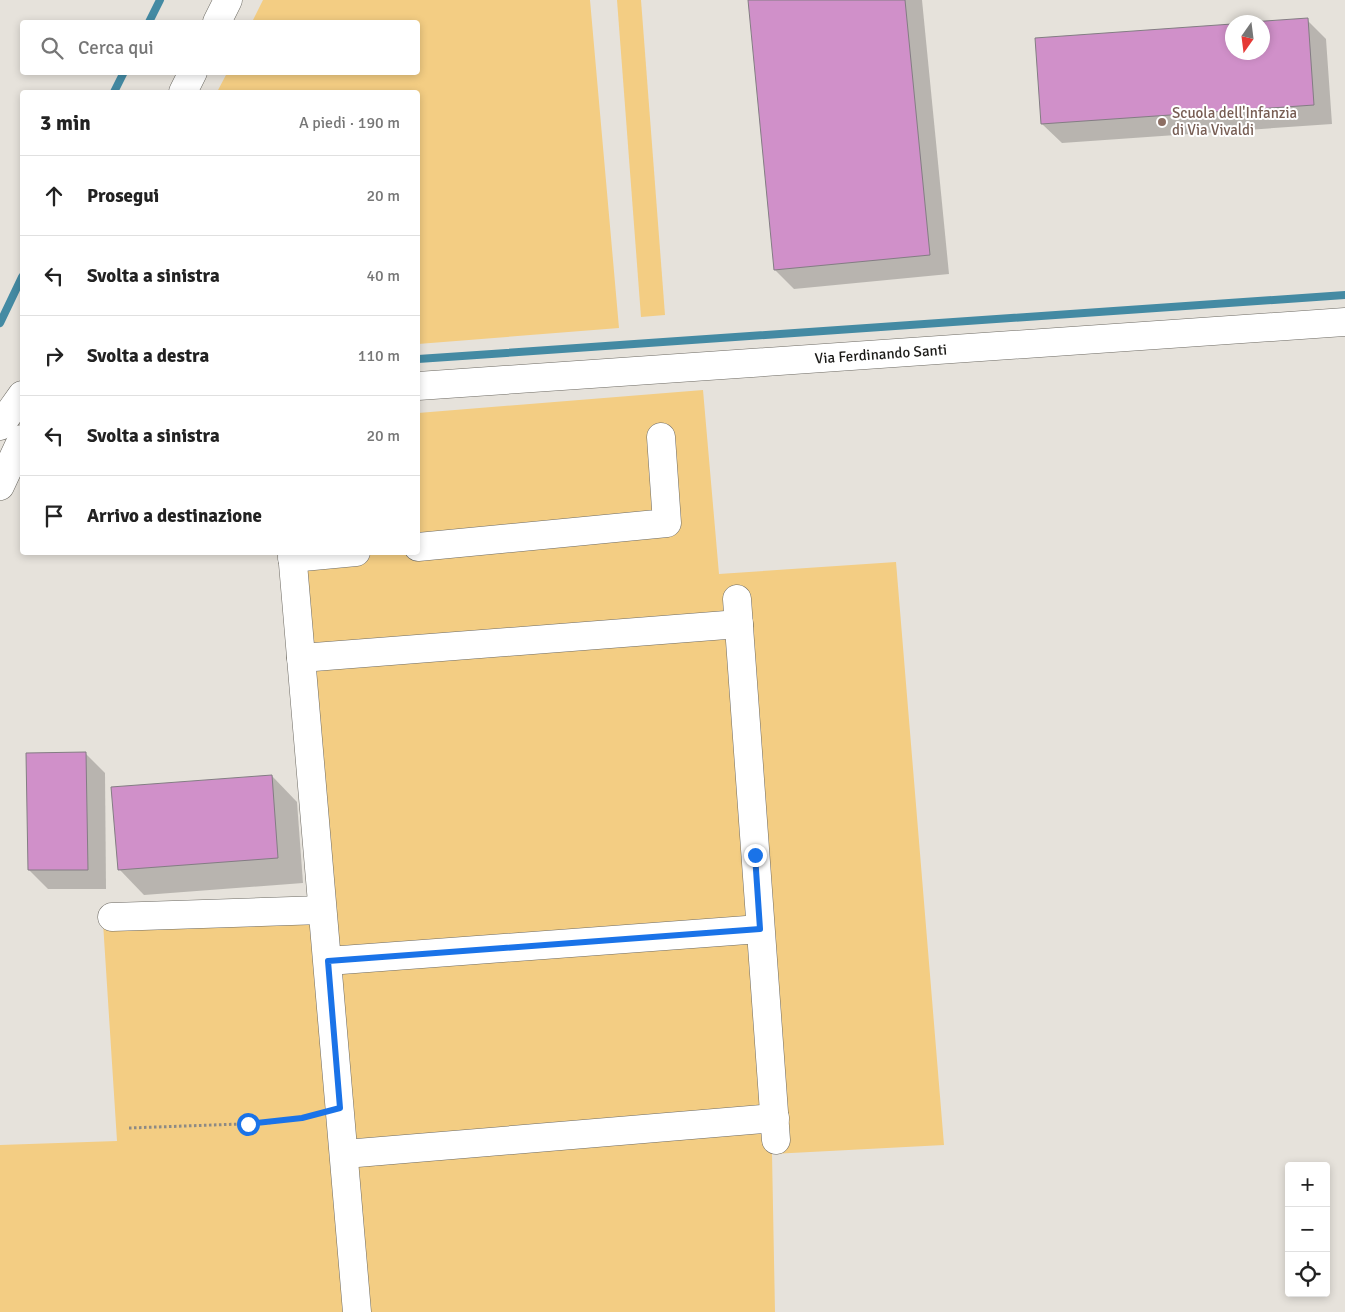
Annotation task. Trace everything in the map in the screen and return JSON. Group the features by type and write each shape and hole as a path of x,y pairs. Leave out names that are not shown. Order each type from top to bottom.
{"main road":[{"path":"218,20 228,0"},
{"path":"184,90 192,75"},
{"name":"Via Ferdinando Santi","path":"420,386 1345,322"},
{"path":"0,426 20,398"},
{"path":"420,547 667,523 661,437"},
{"path":"0,486 20,449"},
{"path":"308,555 292,556 345,1154 357,1312"},
{"path":"301,658 738,611 776,1129 345,1154"},
{"path":"112,917 322,910"},
{"path":"328,961 760,929"}],"path":[{"path":"129,1128 268,1123 302,1118 340,1108"}],"shaded area":[{"path":"263,0 590,0 619,328 420,344 420,90 218,90 226,75 420,75 420,20 253,20"},
{"path":"617,0 641,0 665,315 641,317"},
{"path":"703,390 719,574 896,562 944,1145 772,1154 775,1312 0,1312 0,1145 117,1141 102,907 312,901 302,555 420,555 420,413"}],"building":[{"path":"748,0 905,0 930,255 774,270"},
{"path":"1308,18 1314,105 1041,124 1035,38 1225,24 1225,60 1270,60 1270,21"},
{"path":"86,752 88,870 28,870 26,753"},
{"path":"272,775 278,858 118,870 111,787"}],"waterway":[{"path":"150,20 160,0"},
{"path":"115,90 122,75"},
{"path":"0,323 20,281"},
{"path":"420,359 1345,295"}],"place":[{"name":"Scuola dell'Infanzia di Via Vivaldi","path":"1162,122"}],"route":[{"path":"248,1124 302,1118 340,1108 328,961 760,929 755,855"}]}
